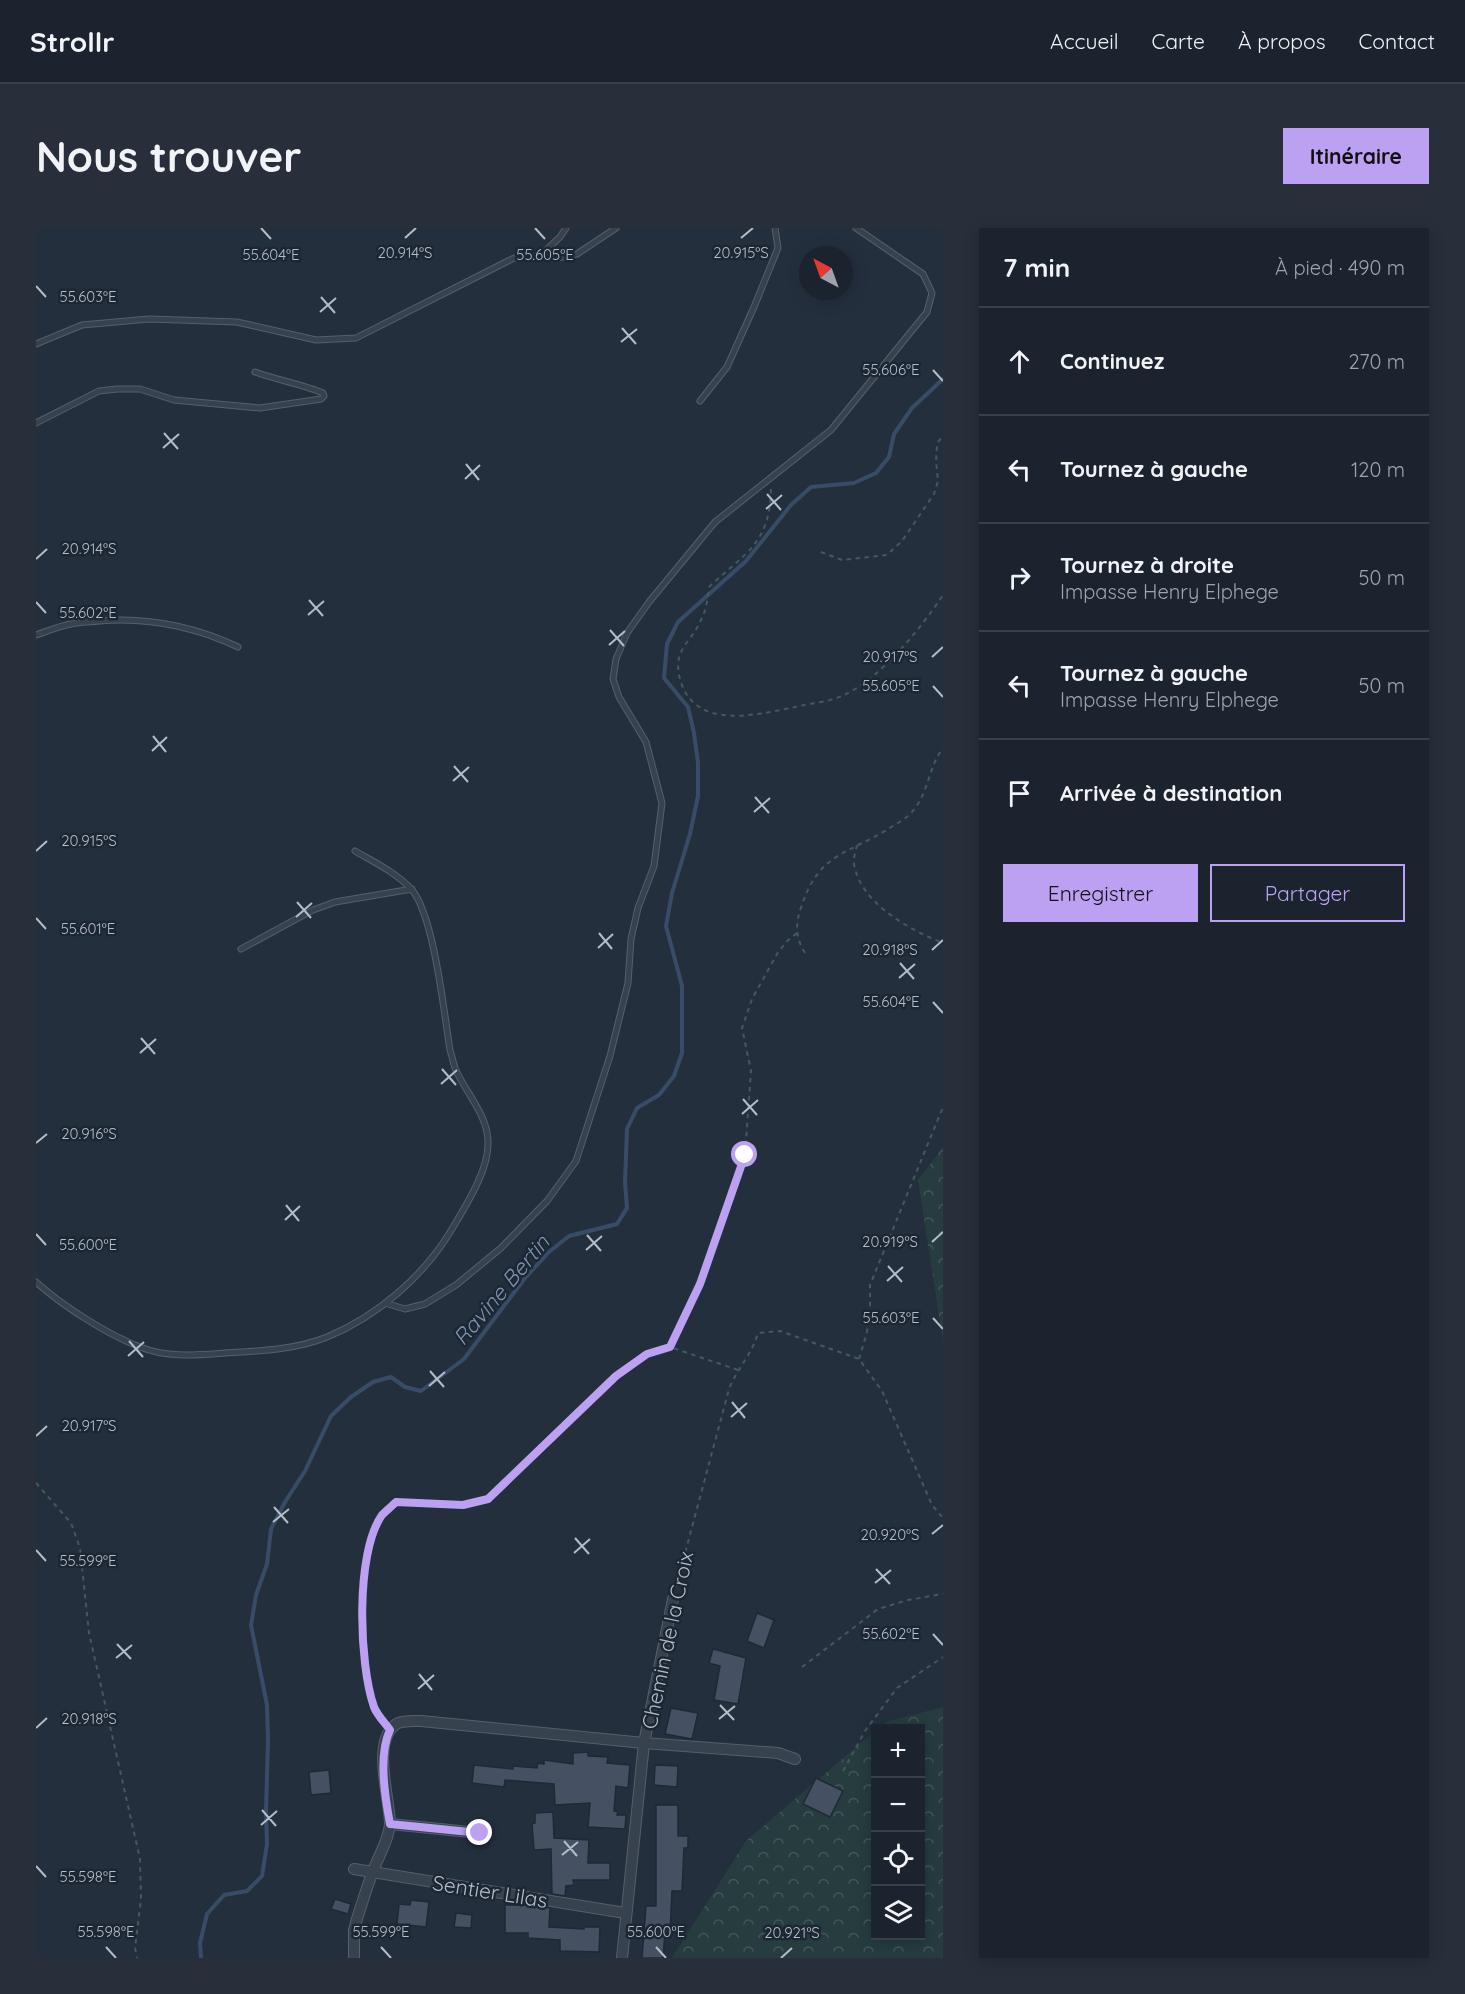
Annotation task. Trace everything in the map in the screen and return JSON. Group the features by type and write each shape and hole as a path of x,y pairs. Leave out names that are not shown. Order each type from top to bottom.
{"street":[{"name":"Chemin de la Croix","path":"622,1958 625,1913 645,1743 673,1599"},
{"path":"354,1958 354,1930 390,1824 383,1759 385,1741 390,1730 398,1723 421,1721 645,1743 778,1753 795,1759"},
{"path":"390,1824 480,1833"},
{"name":"Sentier Lilas","path":"354,1869 625,1913"}],"lane":[{"path":"540,256 566,228"},
{"path":"36,344 82,325 148,319 237,322 316,340 356,338 514,258 540,256 557,258 577,254 616,228"},
{"path":"700,401 727,367 754,307 778,248 775,228"},
{"path":"385,1303 405,1309 425,1304 456,1285 501,1248 547,1201 576,1161 610,1056 628,983 631,939 638,908 654,866 662,802 646,742 619,697 613,679 616,659 627,633 715,522 831,430 927,312 932,293 923,274 856,228"},
{"path":"36,423 48,415 99,392 117,388 140,389 174,400 260,408 321,399 324,396 323,393 313,389 255,372"},
{"path":"36,635 72,623 145,620 177,625 214,636 238,647"},
{"path":"36,1282 55,1299 140,1347 181,1356 281,1349 327,1338 368,1316 406,1287 440,1250 467,1204 486,1162 488,1142 486,1126 455,1068 431,938 422,906 412,889 388,870 355,851"},
{"path":"241,949 313,910 335,902 412,889"}],"path":[{"path":"821,552 842,560 887,555 902,541 934,494 938,480 937,444 943,435"},
{"path":"771,477 767,522 758,542 710,587 708,602 699,624 687,639 680,655 680,675 687,694 696,705 720,716 762,714 844,696 894,656 923,624 943,595"},
{"path":"805,953 796,933 800,909 813,881 830,860 879,835 911,813 927,789 934,763 943,748"},
{"path":"857,845 853,862 858,877 874,901 904,924 943,943"},
{"path":"670,1347 700,1284 745,1155 751,1071 742,1028 752,999 777,954 796,933"},
{"path":"943,1107 870,1284 867,1332 859,1359 882,1390 932,1505 943,1518"},
{"name":"Chemin de la Croix","path":"673,1599 729,1389 750,1353 758,1333 780,1331 859,1359"},
{"path":"390,1730 374,1709 363,1646 362,1602 367,1558 382,1515 396,1502 463,1505 488,1499 616,1376 647,1354 670,1347 738,1370"},
{"path":"36,1483 71,1523 80,1548 89,1634 140,1859 141,1899 135,1948 137,1958"},
{"path":"802,1667 879,1609 908,1600 943,1594"},
{"path":"843,1771 865,1731 897,1688 943,1657"}],"green space":[{"path":"943,1147 943,1341 918,1180"},
{"path":"943,1707 943,1958 672,1958 746,1841 871,1734 871,1940 925,1940 925,1724 883,1724"}],"building":[{"path":"757,1613 774,1620 764,1648 747,1641"},
{"path":"713,1649 746,1658 738,1704 714,1700 720,1666 709,1663"},
{"path":"671,1708 698,1713 692,1739 665,1734"},
{"path":"588,1752 588,1756 608,1757 607,1763 630,1765 628,1788 616,1786 614,1811 618,1812 617,1815 626,1815 625,1829 588,1827 590,1803 555,1805 554,1784 505,1780 504,1787 472,1783 474,1765 513,1769 513,1766 537,1768 538,1763 544,1764 544,1760 573,1764 573,1753"},
{"path":"655,1765 678,1766 677,1787 654,1785"},
{"path":"329,1770 331,1793 311,1795 309,1772"},
{"path":"816,1778 843,1791 830,1817 803,1804"},
{"path":"656,1805 678,1805 678,1836 688,1836 688,1848 684,1848 682,1891 672,1891 670,1934 665,1933 663,1958 642,1958 646,1906 656,1906"},
{"path":"553,1812 554,1838 589,1840 588,1863 610,1863 610,1880 573,1880 574,1885 566,1886 565,1896 552,1894 551,1849 534,1850 532,1824 535,1823 535,1813"},
{"path":"335,1899 351,1904 348,1914 331,1909"},
{"path":"411,1900 429,1902 426,1927 397,1924 399,1904 410,1905"},
{"path":"505,1905 550,1908 549,1927 584,1929 584,1927 600,1927 599,1952 560,1951 560,1940 528,1938 528,1933 505,1933"},
{"path":"456,1913 472,1915 471,1928 454,1927"}],"waterway":[{"name":"Ravine Bertin","path":"201,1958 200,1943 207,1914 224,1895 247,1891 262,1876 267,1844 267,1705 251,1625 256,1595 267,1564 271,1529 305,1471 331,1416 351,1397 373,1382 391,1377 405,1387 421,1391 464,1359 525,1278 549,1252 569,1236 617,1224 627,1208 625,1182 627,1129 637,1108 659,1095 674,1076 682,1053 682,986 666,926 672,893 690,834 698,796 698,763 688,707 664,678 667,644 678,622 746,561 791,505 811,487 854,483 876,473 889,457 894,434 912,408 943,379"}],"route":[{"path":"480,1833 390,1824 383,1759 385,1741 390,1730 374,1709 363,1646 362,1602 367,1558 374,1533 382,1515 396,1502 463,1505 488,1499 616,1376 647,1354 670,1347 700,1284 745,1155"}]}
